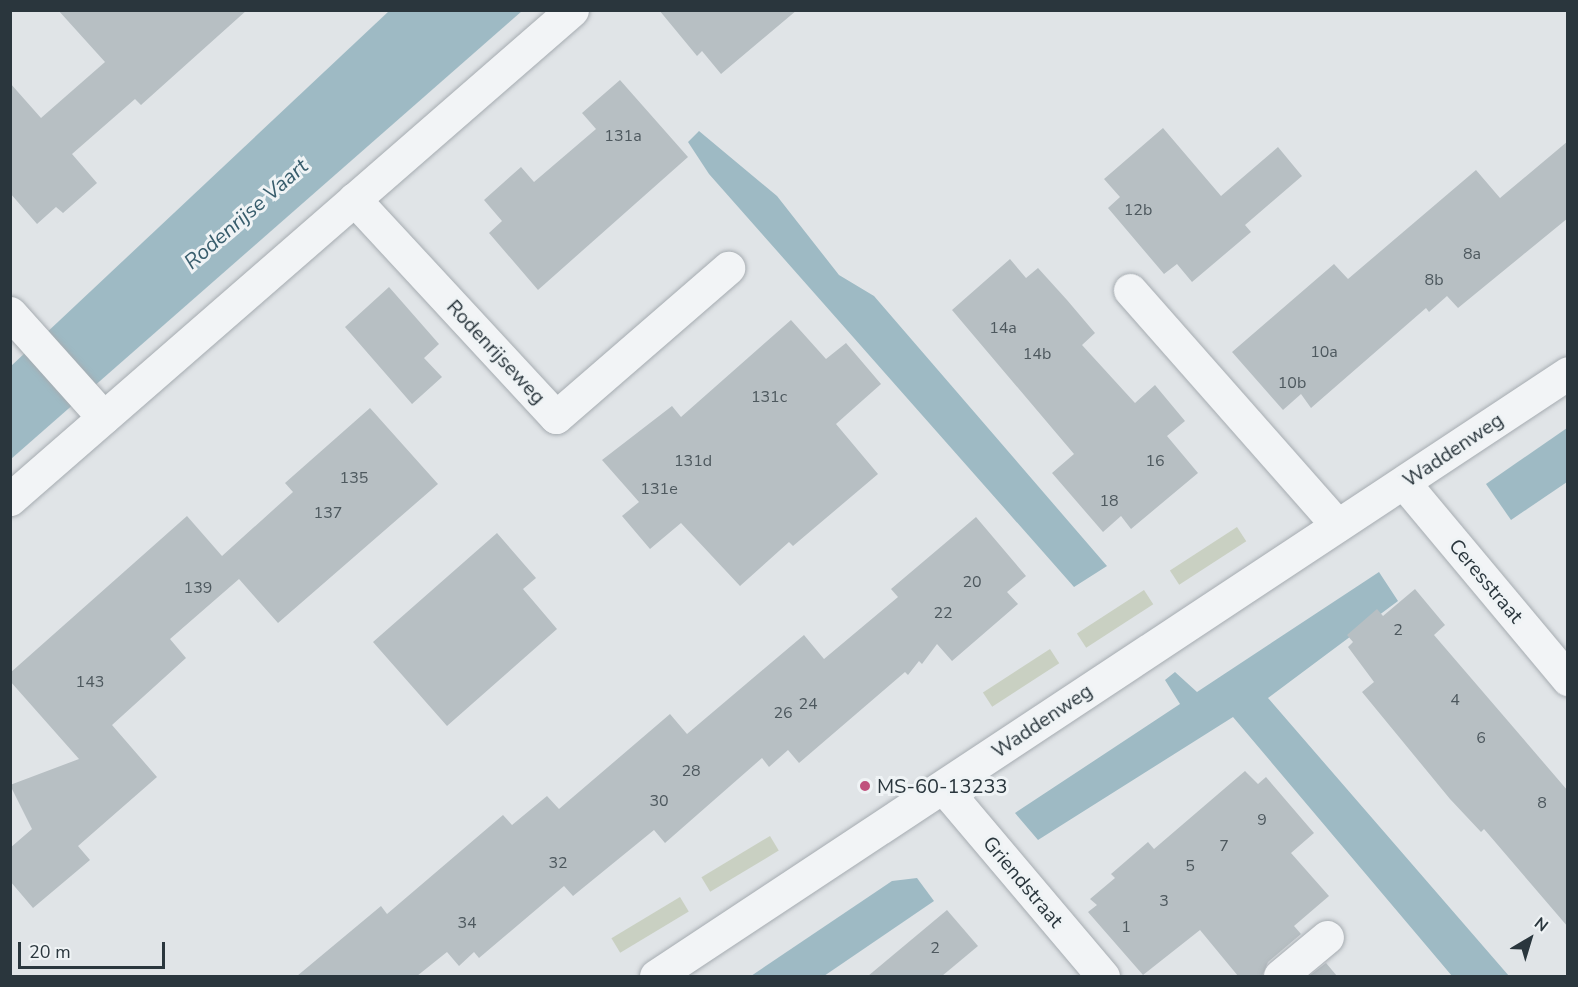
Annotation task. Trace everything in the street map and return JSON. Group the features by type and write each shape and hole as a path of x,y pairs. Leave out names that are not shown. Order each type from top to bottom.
{"street":[{"path":"10,499 95,407 354,199 572,10"},
{"name":"Rodenrijseweg","path":"354,199 556,417 728,267"},
{"path":"1130,290 1337,525"},
{"path":"10,313 95,407"},
{"name":"Waddenweg","path":"656,976 1568,373"},
{"name":"Ceresstraat","path":"1404,483 1568,679"},
{"name":"Griendstraat","path":"943,787 1103,976"},
{"path":"1280,976 1327,937"}],"shaded area":[{"path":"1237,527 1246,541 1179,585 1170,571"},
{"path":"1144,590 1153,604 1086,648 1077,634"},
{"path":"1050,649 1059,663 992,707 983,693"},
{"path":"770,836 779,851 710,892 701,877"},
{"path":"680,897 689,912 620,953 611,938"}],"water":[{"name":"Rodenrijse Vaart","path":"389,11 522,11 11,459 10,367"},
{"path":"699,131 777,196 839,275 874,296 1107,566 1074,587 709,174 688,142"},
{"path":"1567,428 1567,482 1511,520 1486,484"},
{"path":"1379,572 1398,601 1268,698 1509,976 1452,976 1233,717 1038,840 1015,813 1180,704 1165,680 1175,672 1197,692"},
{"path":"917,878 934,901 824,976 751,976 892,881"}],"building":[{"path":"58,10 247,10 141,105 135,99 72,154 97,183 63,213 56,207 37,224 10,193 10,83 41,118 105,62"},
{"path":"659,10 797,10 721,74 702,51 697,56"},
{"path":"620,80 688,157 538,290 489,233 502,221 484,200 521,167 534,182 596,129 582,113"},
{"path":"1163,128 1221,196 1278,147 1302,176 1245,225 1251,232 1192,282 1177,264 1164,274 1108,208 1120,197 1104,179"},
{"path":"1568,141 1568,218 1458,308 1447,296 1429,312 1426,308 1311,408 1301,394 1283,410 1232,352 1334,264 1348,279 1476,170 1500,198"},
{"path":"1010,259 1026,278 1038,268 1067,300 1095,333 1082,345 1135,403 1155,385 1185,421 1167,436 1198,473 1131,529 1121,516 1103,532 1052,473 1074,454 952,310"},
{"path":"389,287 439,344 424,358 442,377 412,404 345,327"},
{"path":"791,320 826,359 846,343 881,384 836,424 878,474 793,546 789,542 740,586 681,523 650,549 622,516 639,502 602,460 672,406 681,417"},
{"path":"370,408 438,484 278,623 239,579 170,639 186,658 112,725 157,777 78,846 90,860 33,908 10,881 10,848 32,829 10,785 79,759 10,681 10,673 187,516 222,556 293,492 285,483"},
{"path":"976,517 1026,576 1007,592 1018,604 952,661 937,644 922,664 919,661 908,675 905,672 799,763 788,750 769,767 762,758 665,843 654,830 573,896 564,886 479,958 474,952 459,966 447,952 417,976 297,976 381,906 387,914 503,815 512,825 547,796 559,809 670,714 687,734 804,635 824,659 898,597 891,589"},
{"path":"497,533 536,578 523,589 557,629 447,726 373,642"},
{"path":"1415,589 1445,625 1434,635 1568,791 1568,927 1484,829 1481,832 1450,799 1362,692 1374,682 1348,647 1353,642 1347,635 1377,609 1383,616"},
{"path":"1245,771 1258,784 1266,777 1314,833 1291,853 1329,896 1294,926 1301,934 1268,962 1262,976 1238,976 1200,930 1143,975 1088,912 1097,905 1090,899 1115,878 1111,874 1148,842 1154,849"},
{"path":"947,910 978,946 942,976 868,976"},
{"path":"1326,963 1337,976 1309,976"}],"place":[{"name":"MS-60-13233","path":"865,786"}]}
